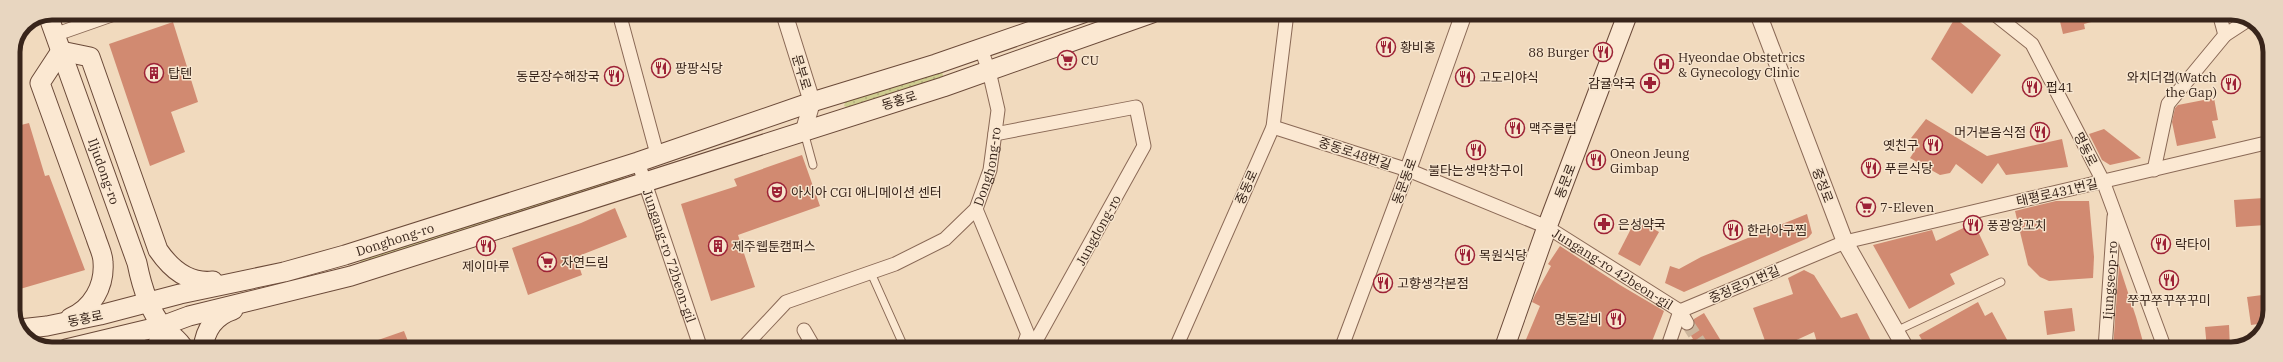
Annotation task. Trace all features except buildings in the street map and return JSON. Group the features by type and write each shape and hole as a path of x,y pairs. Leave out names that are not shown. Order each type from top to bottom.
{"main road":[{"name":"Iljudong-ro","path":"50,20 138,263 150,303 162,326 180,342"},
{"name":"동홍로","path":"638,162 657,154 812,102 981,49 1063,20"},
{"name":"동홍로","path":"644,182 989,71 1132,20"},
{"name":"동문로","path":"1506,342 1547,227 1625,20"},
{"path":"47,326 81,313 98,292 104,269 103,260 96,238 40,83 59,42 90,57 154,240 164,258 189,279 202,283 284,272"},
{"name":"Donghong-ro","path":"150,303 180,294 284,272 345,255 638,162"},
{"name":"Donghong-ro","path":"162,326 189,316 351,276 644,182"},
{"path":"205,342 208,329 216,319 226,312 289,292"},
{"name":"동홍로","path":"25,328 47,326 150,303"},
{"path":"159,342 162,326"},
{"name":"동홍로","path":"95,342 162,326"}],"street":[{"path":"59,42 103,20"},
{"path":"621,20 657,154"},
{"name":"문부로","path":"786,20 812,102 804,130"},
{"name":"중동로","path":"1180,342 1273,127 1286,20"},
{"name":"동문동로","path":"1344,342 1408,170 1462,20"},
{"name":"중정로","path":"1761,20 1845,242 1902,342"},
{"name":"명동로","path":"2002,20 2032,44 2103,181 2162,342"},
{"path":"2221,20 2225,35"},
{"path":"2154,170 2168,104 2225,35 2244,23"},
{"name":"Donghong-ro","path":"749,342 786,302 895,264 944,239 976,209 990,170 998,110 989,71 981,49"},
{"name":"Jungdong-ro","path":"995,134 1136,107 1144,146 1037,342"},
{"name":"중동로48번길","path":"1273,127 1408,170 1547,227"},
{"name":"태평로431번길","path":"1845,242 2263,144"},
{"name":"Jungang-ro 72beon-gil","path":"638,162 699,342"},
{"path":"976,209 1032,342"},
{"name":"Ijungseop-ro","path":"2105,342 2114,212"},
{"name":"Jungang-ro 42beon-gil","path":"1547,227 1680,311"},
{"name":"중정로91번길","path":"1680,311 1845,242"},
{"path":"1680,311 1687,323"},
{"path":"1669,342 1680,311"},
{"path":"804,330 811,342"}],"lane":[{"path":"804,130 813,164"},
{"path":"871,273 902,342"},
{"path":"1896,331 2001,282"},
{"path":"1022,342 1027,328"}],"shaded area":[{"path":"942,71 943,76 938,79 849,108 844,106 845,102"},
{"path":"625,175 623,180 361,264 359,256"}],"tunnel":[{"path":"1687,323 1699,342"}],"place":[{"name":"황비홍","path":"1386,47"},
{"name":"88 Burger","path":"1603,52"},
{"name":"CU","path":"1067,60"},
{"name":"Hyeondae Obstetrics & Gynecology Clinic","path":"1664,64"},
{"name":"팡팡식당","path":"661,68"},
{"name":"탑텐","path":"154,73"},
{"name":"동문장수해장국","path":"614,76"},
{"name":"고도리야식","path":"1465,77"},
{"name":"감귤약국","path":"1650,83"},
{"name":"와치더갭(Watch the Gap)","path":"2231,84"},
{"name":"펍41","path":"2032,87"},
{"name":"맥주클럽","path":"1515,128"},
{"name":"머거본음식점","path":"2040,132"},
{"name":"옛친구","path":"1933,145"},
{"name":"불타는생막창구이","path":"1476,150"},
{"name":"Oneon Jeung Gimbap","path":"1596,160"},
{"name":"푸른식당","path":"1871,168"},
{"name":"아시아 CGI 애니메이션 센터","path":"777,192"},
{"name":"7-Eleven","path":"1866,207"},
{"name":"은성약국","path":"1604,224"},
{"name":"풍광양꼬치","path":"1973,225"},
{"name":"한라아구찜","path":"1733,230"},
{"name":"락타이","path":"2161,244"},
{"name":"제이마루","path":"486,246"},
{"name":"제주웹툰캠퍼스","path":"718,246"},
{"name":"목원식당","path":"1465,255"},
{"name":"자연드림","path":"547,262"},
{"name":"쭈꾸쭈꾸쭈꾸미","path":"2169,280"},
{"name":"고향생각본점","path":"1383,283"},
{"name":"명동갈비","path":"1616,319"}]}
